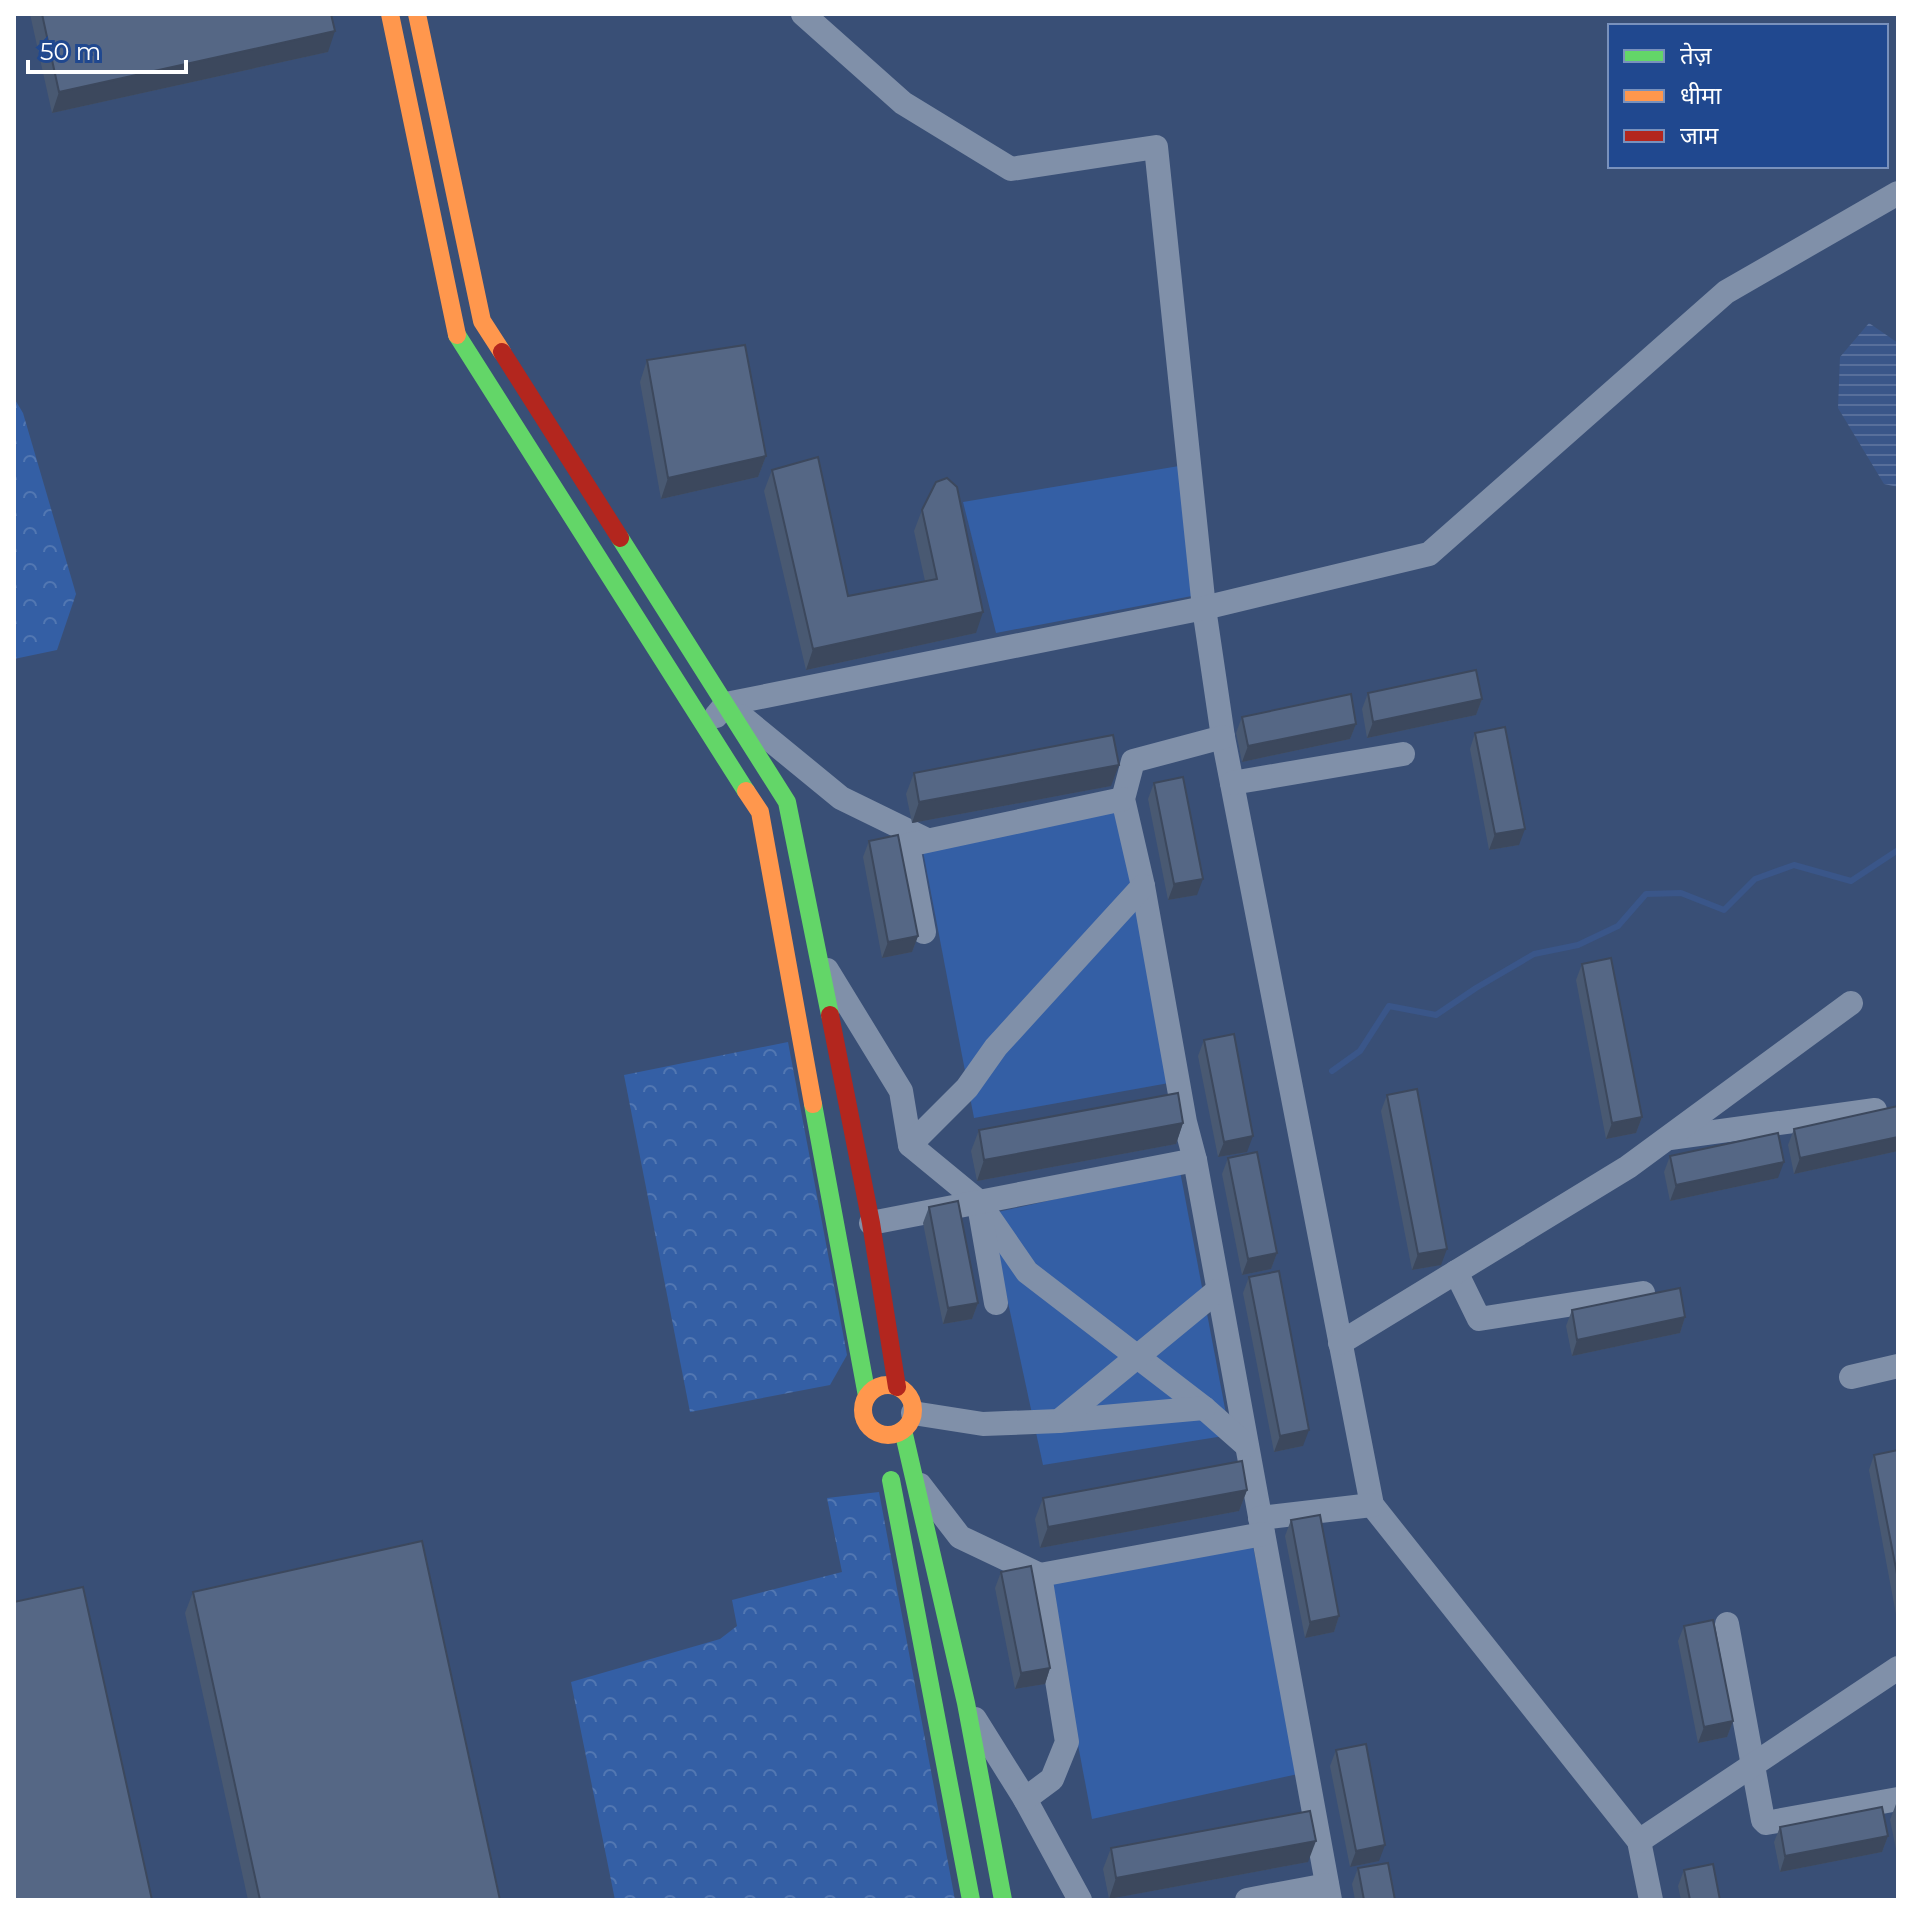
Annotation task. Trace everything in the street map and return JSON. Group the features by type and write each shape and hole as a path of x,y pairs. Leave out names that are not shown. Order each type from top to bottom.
{"street":[{"path":"390,14 455,331 760,812 867,1396 864,1420 886,1451 971,1900"},
{"path":"417,14 482,321 787,802 871,1223 897,1387 909,1398 913,1477 966,1703 1003,1900"},
{"path":"803,14 903,103 1011,169 1156,147 1204,608 1223,737 1372,1505 1639,1841 1651,1900"},
{"path":"706,726 726,704 1204,608 1429,554 1726,292 1898,193"},
{"path":"726,704 841,798 927,840"},
{"path":"1223,737 1133,761 1123,799 1143,886 1185,1122 1195,1160 1328,1892 1247,1900"},
{"path":"1232,783 1403,754"},
{"path":"924,932 908,845 1123,799"},
{"path":"910,1145 967,1088 996,1047 1143,886"},
{"path":"817,954 901,1091 910,1145 978,1201 1027,1272 1204,1408 1246,1445"},
{"path":"1340,1343 1628,1167 1851,1003"},
{"path":"1667,1138 1875,1110"},
{"path":"871,1223 1195,1160"},
{"path":"830,1192 863,1186"},
{"path":"978,1201 996,1303"},
{"path":"1456,1272 1479,1319 1643,1293"},
{"path":"1059,1421 1217,1291"},
{"path":"1851,1377 1898,1366"},
{"path":"867,1396 881,1386 897,1387"},
{"path":"886,1451 891,1435 908,1422 983,1424 1059,1421 1204,1408"},
{"path":"913,1477 960,1537 1040,1575 1372,1505"},
{"path":"1025,1799 1052,1779 1067,1742 1040,1575"},
{"path":"1727,1624 1763,1820 1766,1823 1898,1799"},
{"path":"1639,1841 1898,1668"},
{"path":"966,1703 1025,1799 1080,1900"}],"green space":[{"path":"14,398 23,413 76,594 57,650 14,659"},
{"path":"1179,466 1192,596 996,633 963,502"},
{"path":"1117,810 1169,1083 974,1118 923,851"},
{"path":"788,1042 847,1355 830,1385 690,1412 624,1075"},
{"path":"1180,1171 1230,1435 1043,1465 989,1214"},
{"path":"879,1492 955,1900 615,1900 571,1682 720,1639 737,1626 732,1600 842,1572 827,1498"},
{"path":"1252,1541 1298,1774 1092,1819 1048,1585"}],"shaded area":[{"path":"1869,323 1898,343 1898,487 1884,484 1838,408 1840,357"}],"building":[{"path":"42,14 331,14 335,31 59,92"},
{"path":"745,345 766,456 668,478 647,360"},
{"path":"818,457 848,596 937,579 922,510 936,482 947,478 957,487 983,612 813,649 772,470"},
{"path":"1476,670 1482,699 1373,722 1368,693"},
{"path":"1351,694 1356,724 1248,746 1242,717"},
{"path":"1505,727 1525,829 1495,834 1475,733"},
{"path":"1113,735 1119,765 919,802 914,773"},
{"path":"1183,777 1203,879 1174,884 1154,783"},
{"path":"898,835 918,936 888,942 869,841"},
{"path":"1611,958 1642,1117 1612,1123 1582,964"},
{"path":"1234,1034 1253,1136 1224,1142 1204,1040"},
{"path":"1417,1089 1447,1249 1418,1254 1387,1095"},
{"path":"1178,1093 1183,1123 984,1160 979,1130"},
{"path":"1898,1106 1898,1137 1800,1158 1794,1129"},
{"path":"1778,1133 1784,1162 1676,1185 1670,1156"},
{"path":"1257,1152 1277,1253 1248,1259 1228,1158"},
{"path":"958,1201 978,1303 948,1308 929,1207"},
{"path":"1279,1271 1309,1430 1280,1436 1249,1277"},
{"path":"1680,1288 1685,1317 1577,1340 1572,1310"},
{"path":"1898,1450 1898,1579 1874,1455"},
{"path":"1242,1461 1247,1490 1048,1527 1043,1498"},
{"path":"1320,1515 1339,1616 1310,1622 1291,1520"},
{"path":"422,1541 500,1900 260,1900 193,1592"},
{"path":"1031,1566 1050,1668 1021,1673 1001,1572"},
{"path":"83,1587 152,1900 14,1900 14,1602"},
{"path":"1713,1620 1733,1721 1704,1727 1684,1626"},
{"path":"1366,1744 1385,1845 1356,1851 1336,1750"},
{"path":"1882,1807 1888,1836 1785,1856 1780,1827"},
{"path":"1310,1811 1316,1841 1116,1878 1111,1848"},
{"path":"1388,1863 1395,1900 1364,1900 1358,1868"},
{"path":"1713,1864 1720,1900 1690,1900 1684,1870"}],"waterway":[{"path":"1332,1071 1360,1051 1389,1006 1436,1015 1534,954 1578,945 1618,926 1646,894 1681,893 1724,910 1755,879 1794,865 1851,881 1898,850"}],"traffic: fast":[{"path":"457,335 746,791"},
{"path":"620,538 787,802 830,1015"},
{"path":"813,1104 867,1396"},
{"path":"903,1430 966,1703 1003,1900"},
{"path":"891,1480 971,1900"}],"traffic: slow":[{"path":"390,14 457,335"},
{"path":"417,14 482,321 502,352"},
{"path":"746,791 760,812 813,1104"},
{"path":"888,1385 906,1392 913,1410 906,1428 888,1435 870,1428 863,1410 870,1392 888,1385"}],"traffic: jam":[{"path":"502,352 620,538"},
{"path":"830,1015 871,1223 897,1387"}]}
